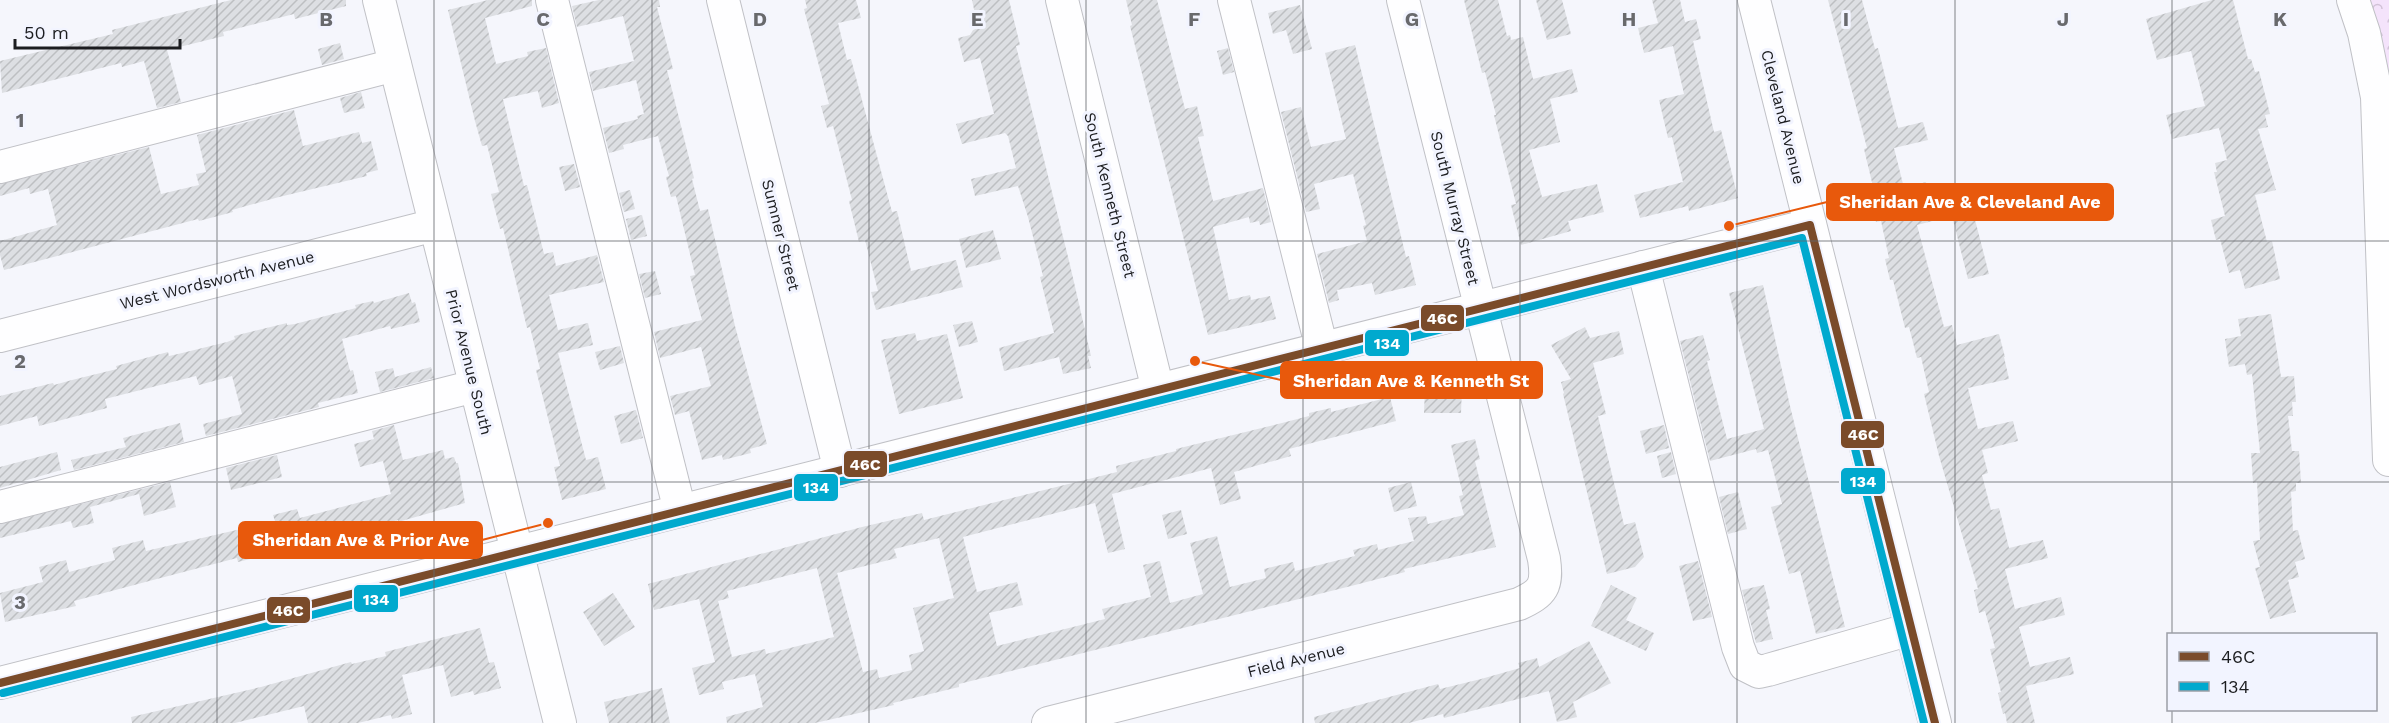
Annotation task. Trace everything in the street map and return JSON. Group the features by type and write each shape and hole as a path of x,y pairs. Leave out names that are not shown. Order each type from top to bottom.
{"street":[{"name":"Prior Avenue South","path":"379,0 560,723"},
{"path":"552,0 680,511"},
{"name":"Sumner Street","path":"723,0 840,471"},
{"name":"South Kenneth Street","path":"1062,0 1158,390"},
{"path":"1234,0 1322,349"},
{"name":"South Murray Street","path":"1403,0 1544,559 1546,574 1541,590"},
{"name":"Cleveland Avenue","path":"1754,0 1935,723"},
{"path":"2353,0 2364,33 2377,97 2389,460"},
{"path":"0,167 395,65"},
{"name":"West Wordsworth Avenue","path":"0,336 435,225"},
{"path":"0,683 1810,225"},
{"path":"1644,267 1738,647 1745,664 1760,672 1911,629"},
{"path":"0,507 475,386"},
{"name":"Field Avenue","path":"1048,723 1519,604 1535,596 1541,590"}],"green space":[{"path":"2362,0 2389,0 2389,135"}],"building":[{"path":"231,0 346,0 346,6 295,19 294,14 223,32 224,36 167,50 181,102 157,108 144,61 122,67 121,63 2,93 0,61 113,34 112,30"},
{"path":"488,0 532,0 532,6 485,18 496,64 528,56 527,52 546,48 559,103 542,108 538,91 503,99 524,186 527,185 544,254 553,252 556,266 597,255 604,282 549,295 558,330 588,323 593,345 558,353 586,460 598,457 606,489 562,500 554,467 560,466 536,370 540,369 530,327 527,328 503,228 500,229 491,194 499,192 487,145 482,146 448,10"},
{"path":"599,0 659,0 660,7 657,7 673,69 667,70 694,178 692,179 700,211 708,209 735,326 767,444 750,449 751,453 723,460 722,455 702,460 689,411 675,415 670,396 711,386 701,347 660,358 654,332 702,320 690,276 695,275 676,196 671,197 666,177 669,176 658,136 623,145 624,149 609,153 603,128 638,119 637,116 644,114 636,80 593,91 589,72 634,61 623,16 577,27 572,6"},
{"path":"805,0 856,0 861,18 838,23 847,60 851,59 892,212 897,211 911,271 956,260 963,287 876,310 871,292 878,291 865,240 859,242 849,201 852,200 833,126 827,128 821,106 829,104 804,9 807,8"},
{"path":"972,0 1009,0 1020,45 1016,46 1070,265 1091,356 1088,356 1091,368 1063,374 1059,357 1004,371 999,348 1054,333 1040,277 1043,276 1018,186 975,196 971,179 1016,168 1008,136 1005,133 962,144 956,124 994,114 980,58 964,62 958,38 970,35 978,28"},
{"path":"1126,0 1157,0 1185,109 1197,106 1204,136 1198,137 1213,201 1263,188 1271,222 1260,225 1259,221 1250,223 1249,217 1213,227 1229,300 1250,295 1251,300 1270,296 1276,319 1208,335 1130,26 1132,25"},
{"path":"1464,0 1498,0 1507,36 1510,35 1511,40 1523,37 1533,79 1572,69 1578,92 1550,99 1560,142 1529,150 1542,197 1597,184 1604,212 1568,221 1571,231 1521,245 1511,205 1516,204 1494,115 1496,115 1485,72 1482,73"},
{"path":"1536,0 1562,0 1571,34 1547,40"},
{"path":"1652,0 1680,0 1685,22 1696,19 1701,39 1693,41 1714,132 1721,130 1738,198 1689,211 1688,206 1640,218 1634,195 1683,182 1672,137 1668,138 1659,100 1684,94 1673,46 1644,53 1638,28 1658,23"},
{"path":"1828,0 1862,0 1875,49 1878,48 1898,128 1923,122 1928,140 1894,148 1904,188 1926,182 1928,193 1972,183 1978,206 1972,208 1989,274 1968,279 1952,216 1917,225 1944,327 1952,325 1957,345 1999,334 2005,357 2009,379 1968,388 1978,429 2013,421 2018,441 1982,450 1988,473 1982,475 1991,510 1999,508 2009,548 2043,540 2048,558 2005,569 2015,609 2061,597 2065,615 2019,627 2030,667 2070,657 2074,674 2026,686 2035,723 2007,723 2005,713 2003,714 1998,693 2001,692 1990,649 1995,648 1985,611 1979,613 1974,590 1978,589 1939,456 1924,394 1929,392 1921,357 1917,358 1909,327 1905,328 1893,280 1890,280 1885,259 1889,258 1881,221 1876,222 1870,196 1875,195 1864,149 1867,148"},
{"path":"2212,0 2233,0 2248,59 2251,59 2255,72 2259,71 2270,114 2265,115 2268,127 2258,129 2276,190 2255,195 2267,242 2272,241 2280,279 2245,289 2240,270 2229,273 2220,239 2216,240 2211,220 2225,216 2214,172 2217,172 2215,163 2227,160 2219,128 2172,139 2166,115 2205,106 2191,51 2157,60 2146,19"},
{"path":"1300,5 1312,49 1293,54 1286,30 1273,34 1268,13"},
{"path":"340,43 344,59 322,65 318,49"},
{"path":"1355,45 1406,257 1409,256 1416,285 1375,295 1372,283 1337,290 1339,300 1329,303 1317,254 1367,241 1363,226 1366,225 1353,174 1314,184 1320,209 1306,212 1281,112 1301,107 1311,147 1346,139 1325,53"},
{"path":"1228,48 1234,72 1223,75 1217,51"},
{"path":"361,92 365,108 344,113 340,98"},
{"path":"294,110 303,146 359,132 362,143 371,141 378,170 366,173 367,176 279,197 232,210 233,212 199,221 198,219 4,270 0,255 0,241 57,225 48,189 30,194 29,188 0,196 0,184 149,147 161,194 199,185 196,174 206,172 197,135"},
{"path":"574,164 580,187 565,191 559,167"},
{"path":"630,190 635,209 624,212 619,193"},
{"path":"642,215 647,236 631,240 626,219"},
{"path":"993,230 1001,259 966,268 959,239"},
{"path":"655,271 661,294 645,298 639,274"},
{"path":"1763,285 1790,406 1845,627 1816,634 1800,571 1789,574 1771,507 1782,504 1768,450 1757,453 1756,449 1710,461 1680,341 1703,335 1710,360 1707,361 1727,439 1764,429 1729,293"},
{"path":"409,293 412,303 415,302 420,322 391,329 390,326 342,339 358,393 318,403 319,407 206,436 203,424 242,414 232,376 199,385 196,376 105,399 107,408 39,426 37,416 0,426 0,396 117,369 116,366 168,352 169,356 227,342 235,339 234,336 287,323 287,325 295,324 356,308 355,305 373,301 374,303"},
{"path":"2271,314 2281,377 2294,376 2296,402 2292,402 2293,416 2288,416 2292,451 2299,451 2301,483 2296,483 2296,491 2291,492 2293,531 2298,530 2305,559 2295,562 2299,577 2288,580 2296,612 2270,619 2255,568 2260,567 2253,541 2260,540 2257,482 2253,483 2251,453 2260,453 2252,374 2247,375 2245,364 2229,367 2225,339 2241,336 2238,319"},
{"path":"972,321 978,342 959,347 953,325"},
{"path":"1585,327 1590,338 1619,331 1624,354 1593,363 1606,414 1598,416 1624,525 1635,522 1644,557 1635,567 1607,574 1563,394 1561,382 1571,379 1551,345"},
{"path":"915,333 917,341 947,334 963,398 899,414 881,340"},
{"path":"620,346 624,363 600,370 595,352"},
{"path":"431,367 434,378 380,392 375,372 393,368 395,377"},
{"path":"1425,386 1462,387 1461,413 1424,413"},
{"path":"1390,397 1396,421 1289,449 1291,456 1234,472 1241,499 1220,505 1211,468 1112,494 1125,549 1108,553 1095,503 963,537 977,592 1017,582 1023,605 989,613 997,646 1105,619 1102,609 1151,597 1143,565 1160,561 1170,603 1203,594 1190,543 1217,536 1230,587 1266,578 1264,569 1293,562 1295,571 1355,556 1353,550 1377,544 1378,550 1414,541 1408,518 1426,516 1428,524 1464,515 1459,496 1463,495 1451,445 1475,439 1480,459 1475,461 1496,547 1404,569 1405,572 1355,585 959,684 959,687 893,703 894,705 815,723 727,723 726,717 763,707 755,674 722,682 724,689 699,695 692,668 715,662 699,599 654,610 648,584 862,527 922,513 924,520 1117,472 1116,466 1176,451 1176,449 1309,416 1309,413 1331,408 1331,412","holes":["939,538 954,598 913,608 924,651 909,655 912,670 879,678 877,669 863,672 837,573 897,558 894,549","817,568 834,637 766,654 765,649 732,657 718,601 729,598 727,591"]},
{"path":"636,410 643,438 621,444 614,416"},
{"path":"180,423 184,442 74,470 71,460 126,447 123,438"},
{"path":"394,425 403,460 443,450 445,459 454,457 458,463 465,503 398,522 398,520 261,553 262,556 238,562 237,558 74,601 76,606 5,622 0,593 43,582 39,567 66,560 69,572 115,560 112,548 143,540 146,551 275,521 273,515 297,509 300,518 391,494 383,461 360,467 354,444 374,439 372,431"},
{"path":"1664,425 1669,448 1646,454 1640,431"},
{"path":"57,452 61,470 0,488 0,467"},
{"path":"1671,452 1676,474 1662,478 1657,456"},
{"path":"277,455 282,477 231,490 226,468"},
{"path":"170,482 176,507 144,516 139,494 90,507 94,523 73,528 71,521 0,538 0,524"},
{"path":"1411,482 1417,506 1394,512 1388,488"},
{"path":"1738,492 1747,529 1728,534 1719,497"},
{"path":"1181,510 1187,534 1168,539 1162,515"},
{"path":"1698,561 1712,617 1693,621 1679,566"},
{"path":"1611,585 1637,598 1626,620 1654,633 1646,651 1591,626"},
{"path":"1764,585 1770,609 1766,610 1773,639 1756,643 1742,590"},
{"path":"613,593 635,627 604,646 583,612"},
{"path":"480,628 489,663 494,662 501,688 474,695 473,691 451,697 443,665 402,675 412,714 392,719 391,715 358,723 308,723 304,706 235,723 132,723 131,717 261,687 351,662 352,664 386,656 385,652"},
{"path":"1589,641 1611,683 1573,702 1577,717 1557,722 1549,691 1444,718 1443,714 1409,723 1315,723 1314,717 1438,684 1440,689 1481,679 1520,668 1518,663 1537,658 1539,667"},
{"path":"662,688 670,723 609,723 604,702"}],"transit line":[{"name":"46C","path":"0,683 1810,225 1935,723"},
{"name":"134","path":"3,693 1802,238 1924,723"}],"place":[{"name":"Sheridan Ave & Cleveland Ave","path":"1729,226"},
{"name":"Sheridan Ave & Kenneth St","path":"1195,361"},
{"name":"Sheridan Ave & Prior Ave","path":"548,523"}]}
